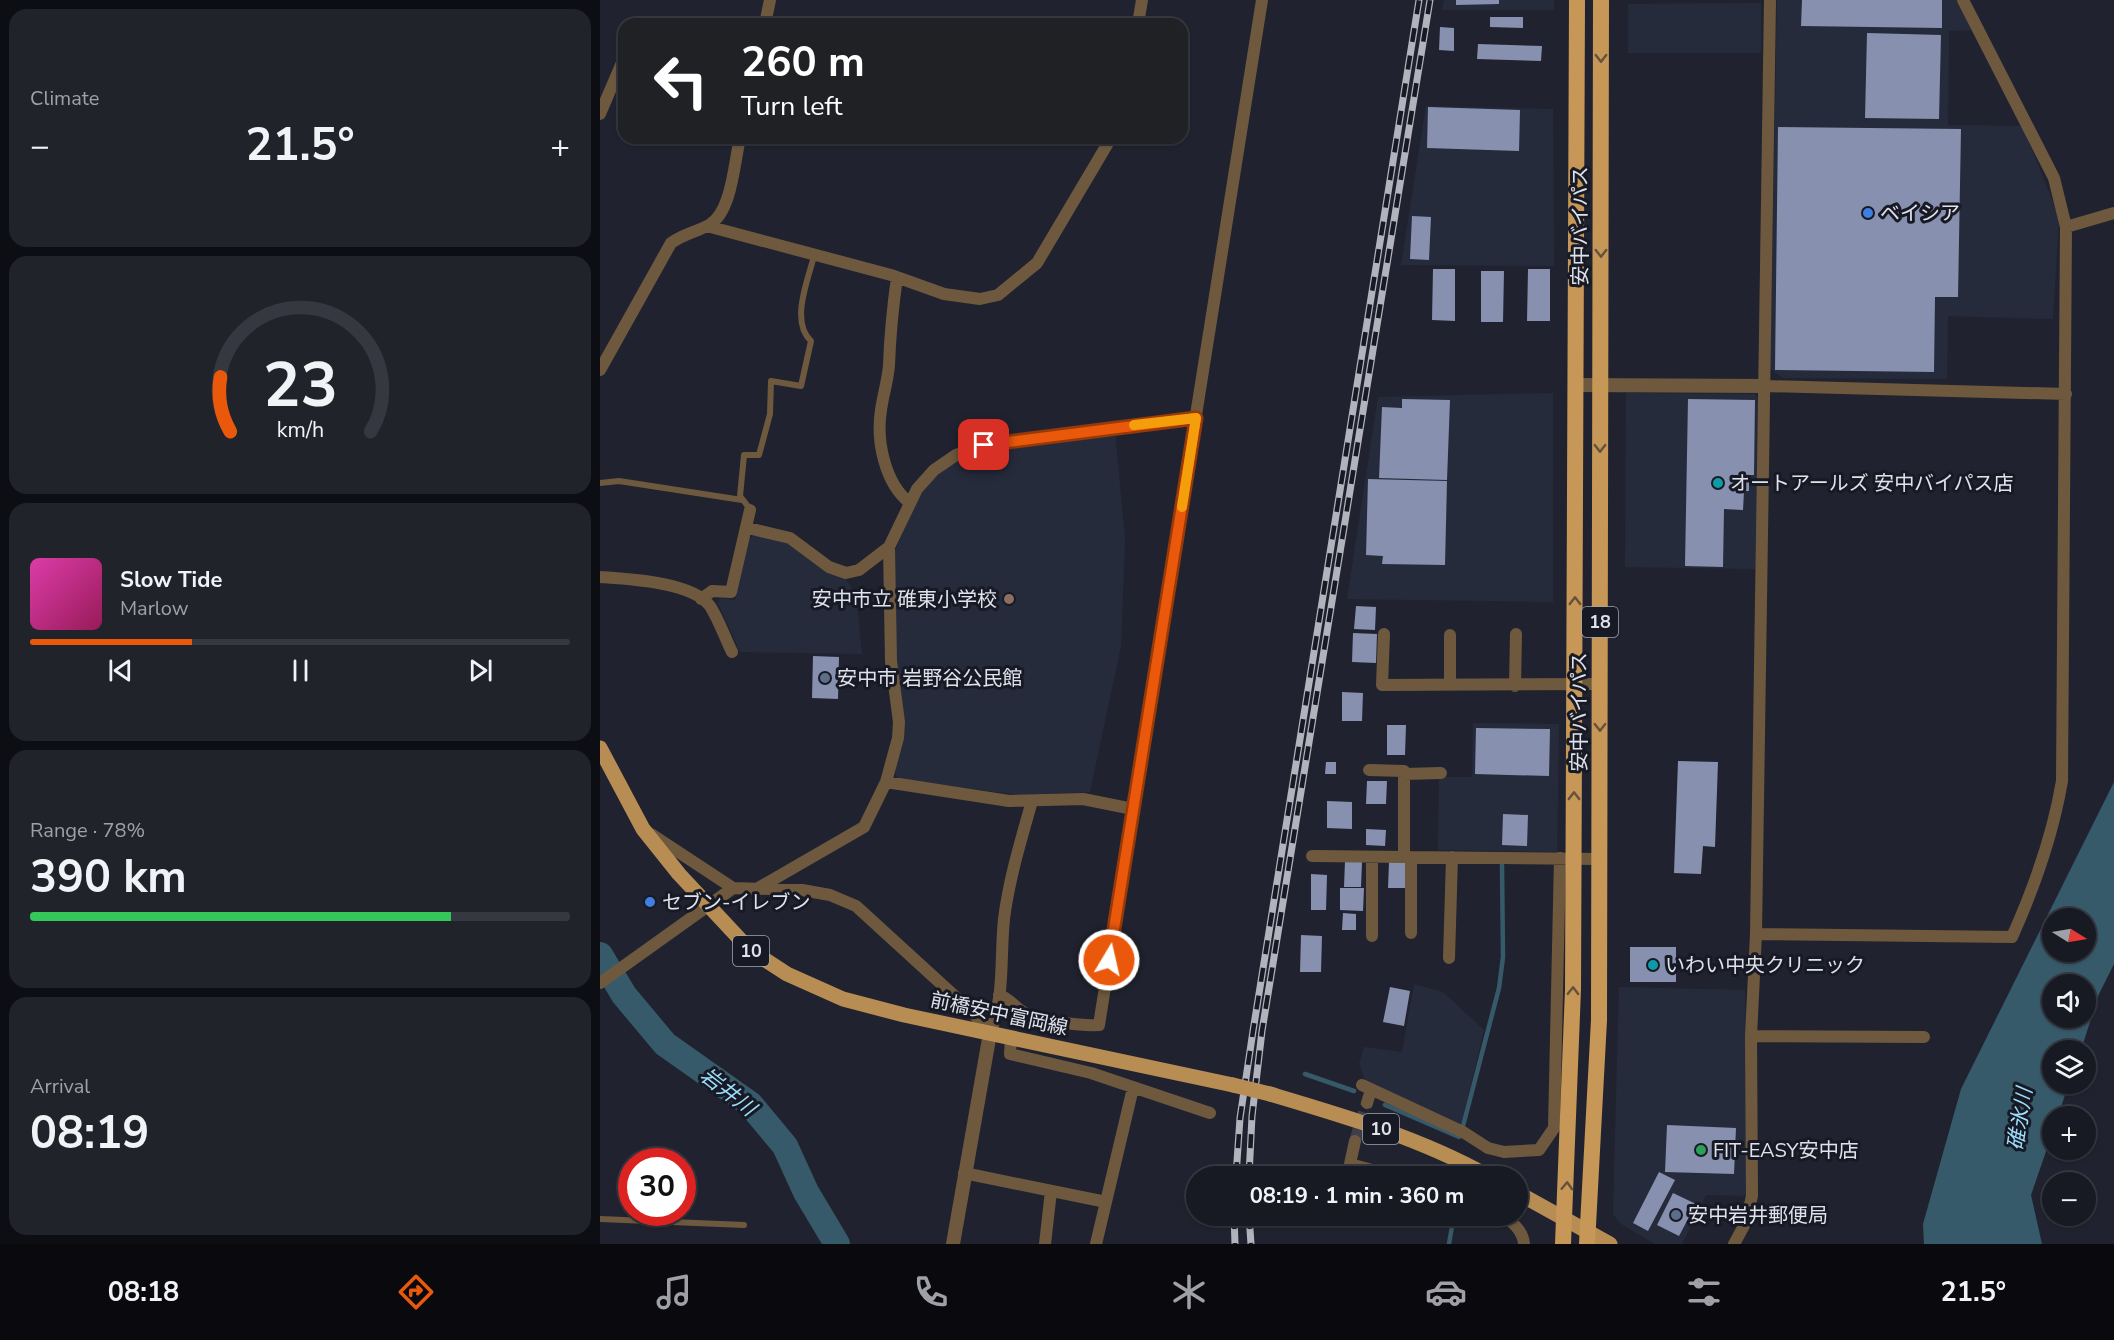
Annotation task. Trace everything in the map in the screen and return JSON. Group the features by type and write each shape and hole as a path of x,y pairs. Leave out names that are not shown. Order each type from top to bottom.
{"highway":[{"name":"安中バイパス","path":"1563,1244 1566,1220 1562,1110 1567,858 1575,685 1577,0"},
{"name":"安中バイパス","path":"1588,1238 1599,1020 1601,0"}],"main road":[{"name":"前橋安中富岡線","path":"600,748 643,829 708,907 750,950 814,988 843,999 894,1012 1270,1094 1347,1117 1462,1166"},
{"path":"1528,1199 1566,1220 1588,1238 1610,1244"}],"street":[{"path":"766,18 770,0"},
{"path":"1139,18 1142,0"},
{"path":"999,995 1009,999 1026,1014 1099,1025 1262,0"},
{"path":"1734,1244 1751,1209 1751,1036 1756,934 1770,0"},
{"path":"1756,934 2012,937 2025,908 2058,803 2062,781 2066,227 2054,178 1963,0"},
{"path":"600,114 618,71"},
{"path":"600,370 671,243 684,234 707,226 725,210 739,144"},
{"path":"707,226 897,277 944,294 980,298 998,295 1037,262 1107,144"},
{"path":"2066,227 2114,213"},
{"path":"897,277 889,341 889,366 880,413 881,441 890,477 899,495 910,503"},
{"path":"1576,385 1764,386 2066,394"},
{"path":"759,888 864,827 886,782 898,738 899,722 891,661 890,547 916,489 934,470 956,455 984,445 1196,418"},
{"path":"701,599 712,591 731,592 743,537 748,528 747,505"},
{"path":"748,528 790,538 829,567 846,573 858,570 890,547"},
{"path":"600,577 642,580 691,592 709,605 732,652"},
{"path":"1383,634 1382,685 1600,684"},
{"path":"1515,686 1516,634"},
{"path":"1450,635 1450,685"},
{"path":"1369,770 1404,771 1411,933"},
{"path":"1404,774 1441,773"},
{"path":"886,782 1009,801 1083,799 1132,809"},
{"path":"953,1244 990,1033 998,1013 1005,918 1013,870 1032,801"},
{"path":"643,829 733,888 759,888 830,895 856,906 972,1012 990,1033"},
{"path":"1312,856 1599,859"},
{"path":"1372,856 1372,936"},
{"path":"1449,958 1452,857"},
{"path":"600,983 733,888"},
{"path":"1751,1036 1924,1037"},
{"path":"1011,1038 1010,1054 1091,1073 1210,1113"},
{"path":"1096,1244 1133,1088"},
{"path":"1367,1103 1366,1088 1463,1132 1488,1148 1504,1152 1539,1150 1554,1128 1562,1110"},
{"path":"1355,1141 1350,1164 1357,1166"},
{"path":"964,1173 1106,1202"},
{"path":"1045,1244 1051,1191"},
{"path":"1515,1226 1524,1237 1524,1244"}],"lane":[{"path":"747,505 740,496 744,455 759,455 770,414 771,381 801,386 811,341 803,334 801,317 814,256"},
{"path":"600,483 619,481 747,505"},
{"path":"600,1219 744,1225"}],"shaded area":[{"path":"1444,0 1554,0 1554,10 1442,10"},
{"path":"1777,0 1959,0 1974,30 1949,31 1948,125 2022,126 2059,217 2053,319 1948,316 1947,379 1783,378 1770,369"},
{"path":"1761,3 1761,53 1628,53 1628,4"},
{"path":"1426,106 1553,109 1554,266 1401,265"},
{"path":"1553,393 1553,602 1347,599 1378,397"},
{"path":"1626,393 1755,394 1758,399 1757,569 1625,567"},
{"name":"安中市立 碓東小学校","path":"1115,431 1125,540 1121,646 1090,792 1019,795 898,779 895,771 905,725 896,666 894,553 918,497 936,475 956,461 987,450"},
{"path":"757,534 789,541 822,568 845,578 856,594 862,654 740,652 718,603 720,598 735,600 748,539"},
{"path":"1473,723 1559,724 1557,852 1438,850 1439,777 1472,777"},
{"path":"1414,984 1443,992 1484,1030 1461,1126 1366,1082 1359,1064 1364,1047 1402,1052"},
{"path":"1619,987 1745,990 1748,1196 1706,1195 1682,1244 1655,1244 1621,1224 1613,1214"}],"water":[{"name":"碓氷川","path":"2114,782 2114,964 2096,1003 2096,974 2042,974 2042,1028 2088,1028 2084,1040 2042,1040 2042,1094 2065,1094 2061,1106 2042,1106 2043,1160 2031,1195 2042,1244 1924,1244 1923,1224 1961,1089 2042,926 2042,962 2096,962 2096,908 2051,908"}],"building":[{"path":"1456,0 1499,0 1499,4 1456,5"},
{"path":"1802,0 1942,0 1942,28 1801,26"},
{"path":"1490,17 1523,17 1523,28 1490,27"},
{"path":"1440,27 1454,28 1454,51 1439,50"},
{"path":"1867,33 1941,35 1939,119 1865,118"},
{"path":"1478,44 1542,46 1541,61 1477,59"},
{"path":"1428,107 1520,110 1519,151 1427,148"},
{"name":"ベイシア","path":"1778,127 1961,129 1958,297 1935,297 1934,372 1775,370"},
{"path":"1412,216 1431,217 1429,260 1410,259"},
{"path":"1433,269 1455,269 1455,321 1432,320"},
{"path":"1528,269 1550,269 1550,321 1527,321"},
{"path":"1481,271 1504,271 1503,322 1481,322"},
{"path":"1402,399 1450,400 1447,480 1379,478 1382,407 1402,408"},
{"name":"オートアールズ 安中バイパス店","path":"1688,399 1755,400 1754,475 1749,475 1749,491 1744,491 1743,510 1724,509 1723,567 1685,566"},
{"path":"1368,479 1447,481 1445,565 1382,564 1383,556 1366,555"},
{"path":"1356,606 1376,607 1375,630 1354,629"},
{"path":"1353,633 1377,634 1376,663 1352,662"},
{"name":"安中市 岩野谷公民館","path":"813,656 839,657 838,699 812,698"},
{"path":"1342,692 1363,693 1362,721 1342,721"},
{"path":"1387,725 1406,725 1405,755 1387,755"},
{"path":"1476,728 1550,729 1549,776 1475,774"},
{"path":"1678,761 1718,762 1715,847 1703,846 1701,874 1674,873"},
{"path":"1326,762 1336,762 1336,774 1325,774"},
{"path":"1367,781 1387,781 1386,804 1366,804"},
{"path":"1327,801 1352,802 1352,829 1327,828"},
{"path":"1503,814 1528,815 1527,846 1502,845"},
{"path":"1366,829 1386,830 1385,846 1366,845"},
{"path":"1345,861 1362,862 1361,887 1344,887"},
{"path":"1389,862 1406,863 1405,888 1388,888"},
{"path":"1311,874 1327,875 1326,910 1311,910"},
{"path":"1340,888 1364,888 1363,911 1340,910"},
{"path":"1343,913 1356,914 1356,930 1342,930"},
{"path":"1301,935 1322,936 1321,972 1300,972"},
{"name":"いわい中央クリニック","path":"1630,947 1676,947 1676,982 1630,982"},
{"path":"1390,987 1410,991 1404,1026 1383,1022"},
{"name":"FIT-EASY安中店","path":"1667,1125 1736,1128 1734,1174 1665,1172"},
{"path":"1659,1172 1675,1180 1648,1231 1633,1223"},
{"name":"安中岩井郵便局","path":"1673,1193 1696,1204 1679,1236 1657,1225"}],"waterway":[{"path":"1463,1126 1499,988 1503,957 1502,865"},
{"name":"岩井川","path":"600,955 624,995 665,1044 750,1104 785,1146 806,1192 837,1244"},
{"path":"1305,1074 1354,1091"},
{"path":"1385,1105 1459,1137"},
{"path":"1449,1244 1452,1226"}],"tunnel":[{"path":"1355,1141 1367,1103"}],"railway":[{"path":"1237,1166 1240,1118 1253,1031 1419,0"},
{"path":"1250,1166 1252,1116 1262,1031 1430,0"},
{"path":"1234,1226 1235,1244"},
{"path":"1250,1226 1251,1244"}],"slow traffic":[{"path":"1134,425 1196,418 1182,507"}],"place":[{"name":"ベイシア","path":"1868,213"},
{"name":"オートアールズ 安中バイパス店","path":"1718,483"},
{"name":"安中市立 碓東小学校","path":"1009,599"},
{"name":"安中市 岩野谷公民館","path":"825,678"},
{"name":"セブン-イレブン","path":"650,902"},
{"name":"いわい中央クリニック","path":"1653,965"},
{"name":"FIT-EASY安中店","path":"1701,1150"},
{"name":"安中岩井郵便局","path":"1676,1215"}],"route":[{"path":"984,445 1196,418 1109,960"}]}
